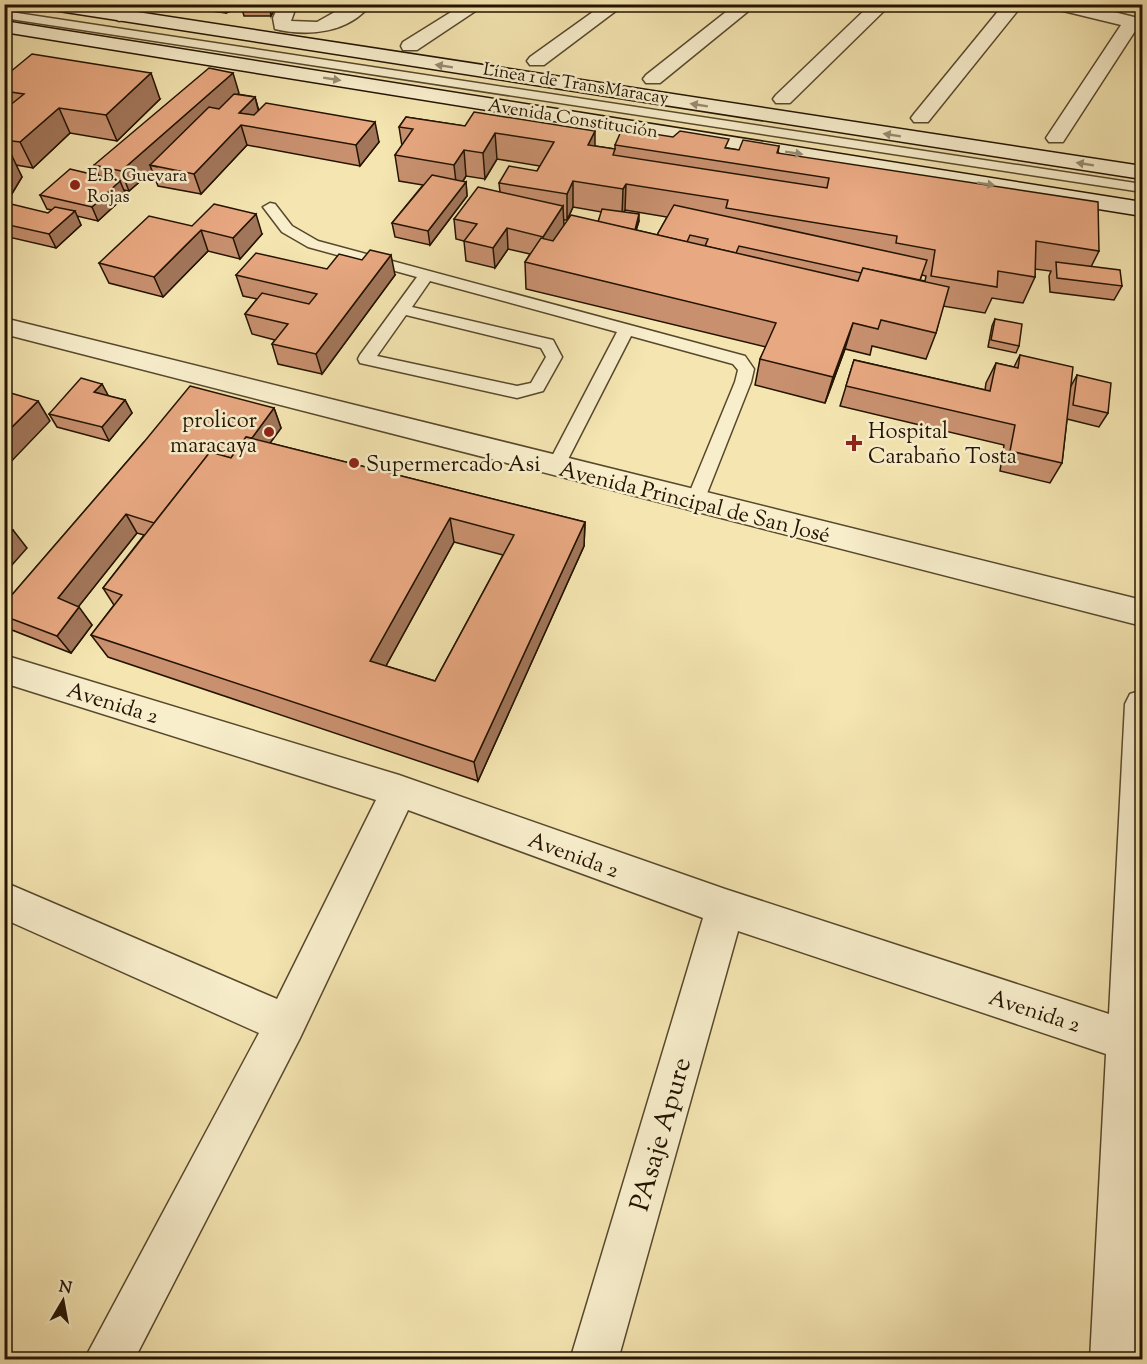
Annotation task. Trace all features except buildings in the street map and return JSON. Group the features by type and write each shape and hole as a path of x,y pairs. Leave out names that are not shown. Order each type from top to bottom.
{"street":[{"name":"Avenida Constitución","path":"46,4 124,10 1143,173"},
{"path":"288,4 282,18 282,25 312,30 328,25 362,4"},
{"path":"410,46 477,4"},
{"path":"537,61 616,4"},
{"path":"653,79 748,4"},
{"path":"783,99 882,4"},
{"path":"921,117 1014,4"},
{"path":"1056,138 1137,23 1057,4"},
{"name":"Avenida Constitución","path":"4,26 1143,209"},
{"name":"Avenida Principal de San José","path":"4,326 200,388 556,466 1143,613"},
{"name":"Avenida 2","path":"4,669 399,791 725,908 1136,1043"},
{"path":"1114,1359 1136,1043 1143,704"},
{"path":"108,1359 286,1024 399,791"},
{"path":"4,900 286,1024"},
{"name":"PAsaje Apure","path":"594,1359 725,908"}],"lane":[{"name":"Línea 1 de TransMaracay","path":"4,14 1143,188"},
{"path":"270,207 287,229 314,244 425,277 739,360 746,369 695,501"},
{"path":"401,309 547,344 554,357 537,387 517,392 366,359 401,309 425,277"},
{"path":"556,466 626,330"}],"place":[{"name":"E.B. Guevara Rojas","path":"75,185"},
{"name":"prolicor maracaya","path":"269,432"},
{"name":"Hospital Carabaño Tosta","path":"854,443"},
{"name":"Supermercado Asi","path":"354,463"}]}
